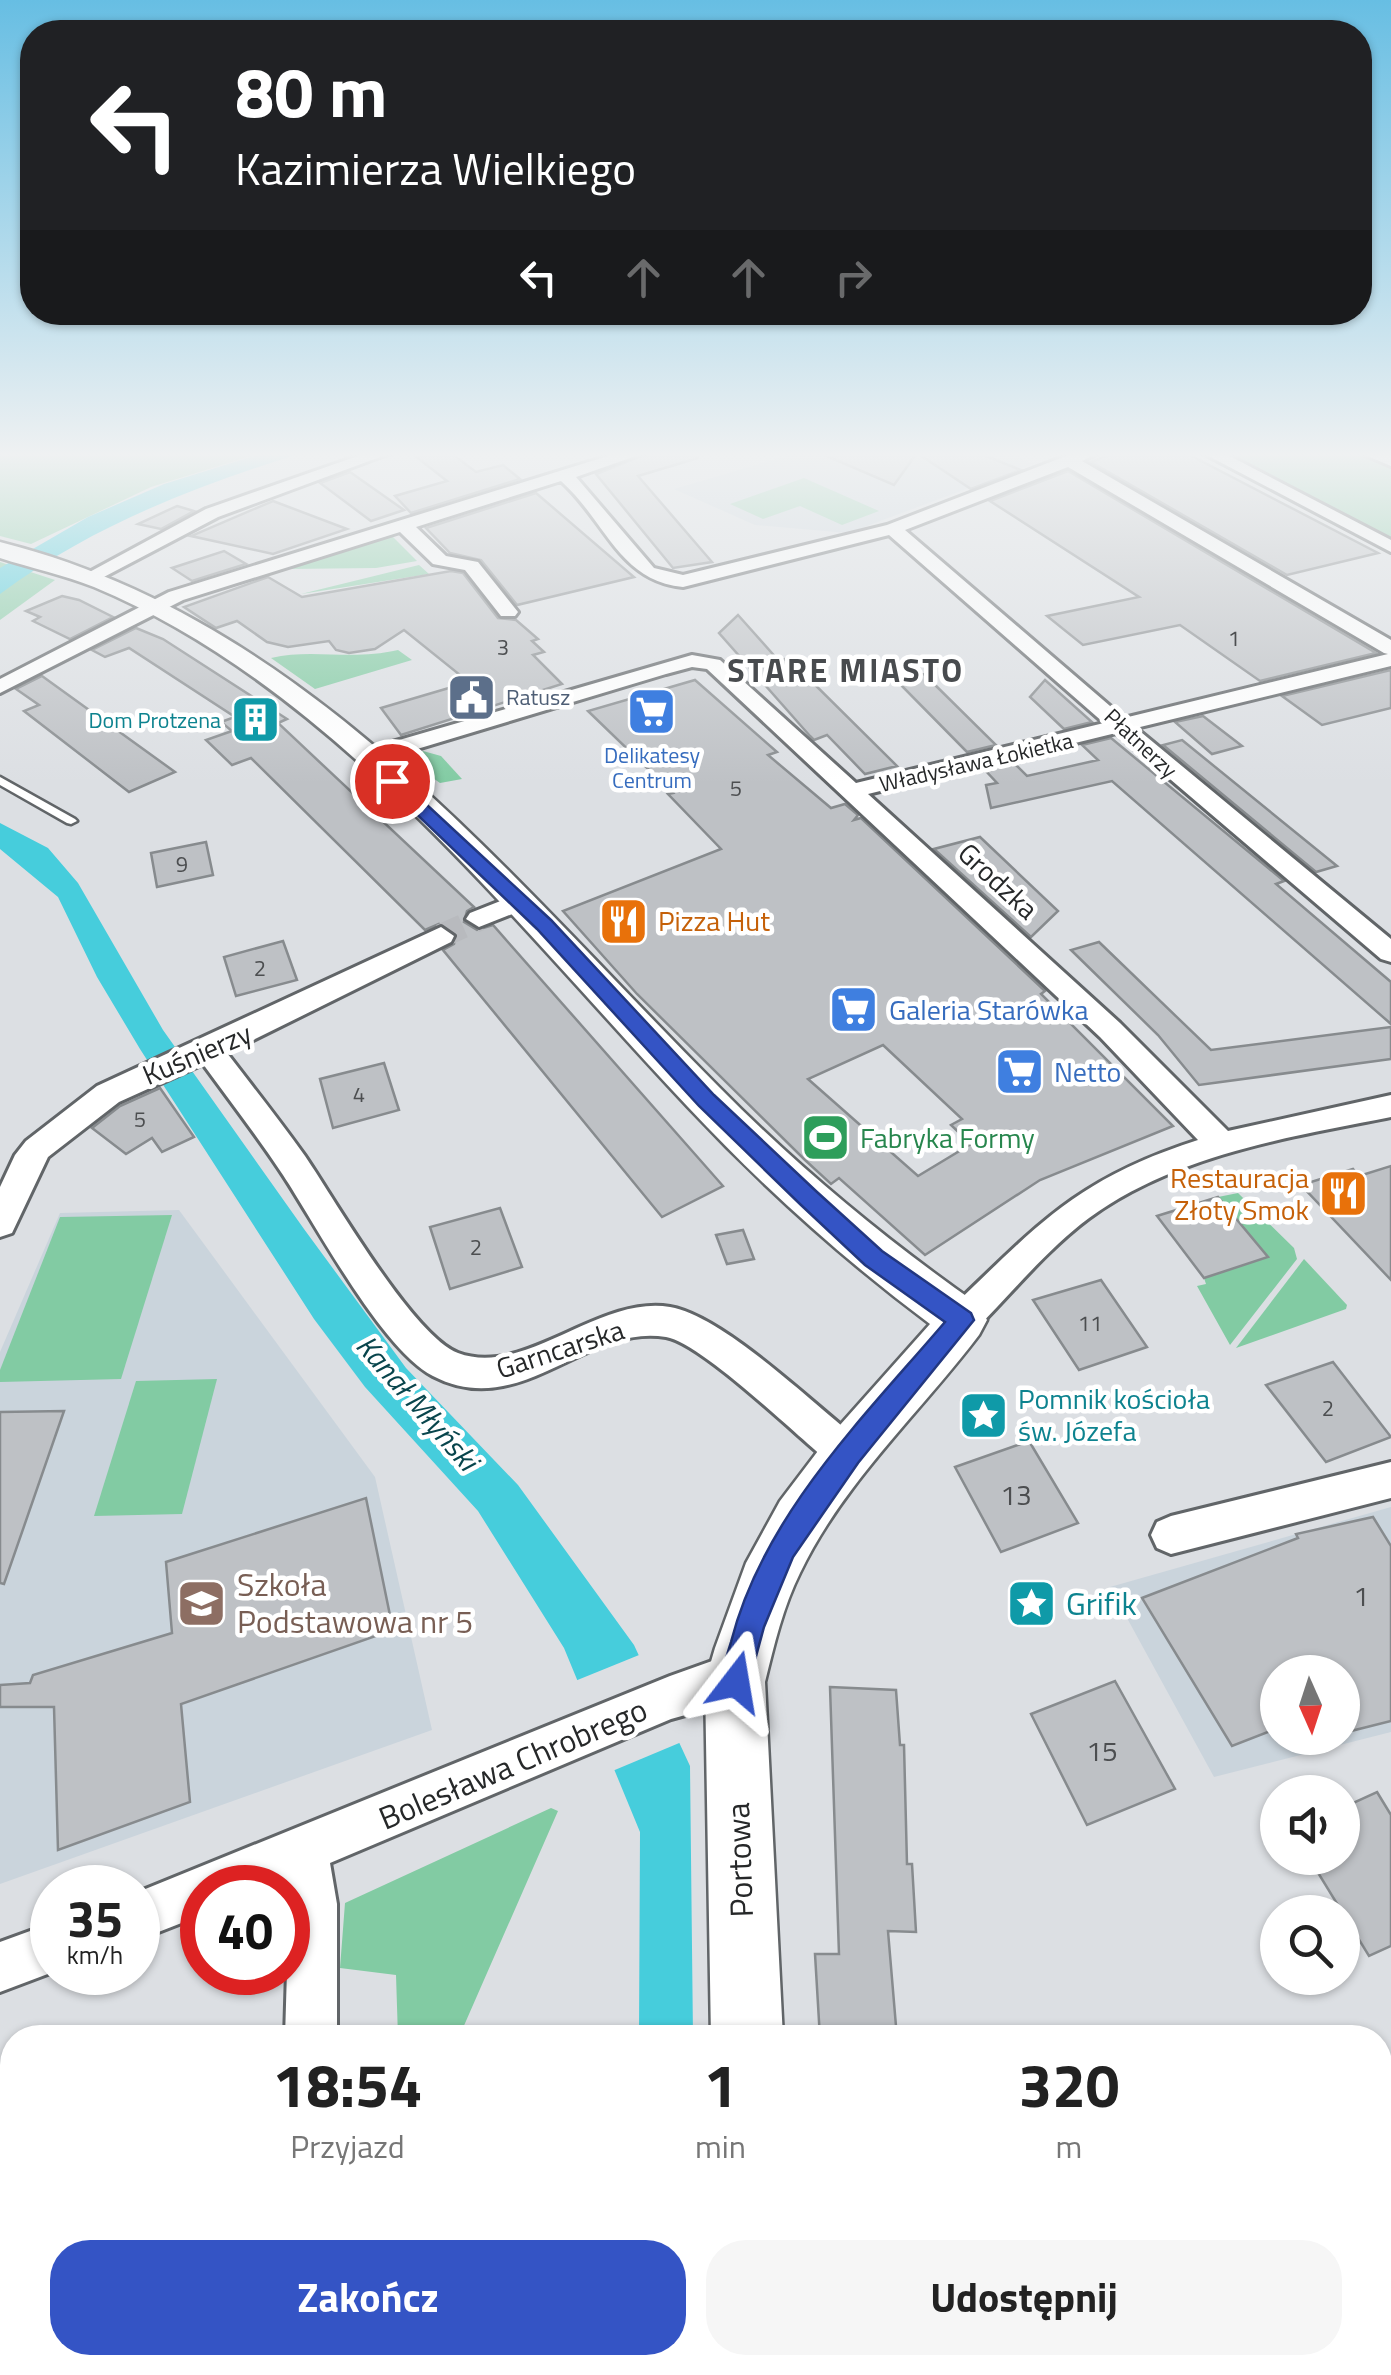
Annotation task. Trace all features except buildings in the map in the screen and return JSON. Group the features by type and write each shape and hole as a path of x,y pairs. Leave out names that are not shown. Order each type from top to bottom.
{"street":[{"path":"49,562 93,575 156,606 277,683 366,757 500,910 775,1166 874,1258 962,1320"},
{"path":"93,575 118,562"},
{"path":"0,686 156,606 197,588 281,562"},
{"path":"449,562 471,566 508,612"},
{"path":"640,562 661,580 682,581 760,562"},
{"name":"Płatnerzy","path":"932,562 1261,848 1391,953"},
{"path":"1242,562 1391,649"},
{"name":"Władysława Łokietka","path":"852,791 1124,728 1391,660"},
{"name":"Grodzka","path":"366,757 684,662 713,664 1110,1030 1222,1145"},
{"name":"Kuśnierzy","path":"0,1224 10,1176 57,1130 108,1094 441,936"},
{"name":"Garncarska","path":"200,1052 426,1352 441,1364 466,1374 490,1375 624,1327 671,1322 717,1351 848,1454"},
{"path":"736,1682 750,1627 782,1548 848,1454 962,1320 1053,1230 1097,1196 1222,1145 1391,1106"},
{"path":"1171,1534 1391,1480"},
{"name":"Bolesława Chrobrego","path":"269,1865 670,1698 712,1683 736,1682"},
{"name":"Portowa","path":"736,1682 746,2025"},
{"path":"304,1851 312,1904 311,2025"},
{"path":"0,1967 30,1956"}],"lane":[{"path":"0,780 71,822"}],"shaded area":[{"name":"Szkoła Podstawowa nr 5","path":"179,1210 375,1477 432,1730 53,1865 30,1865 30,1873 0,1884 0,1352 60,1213"},
{"path":"1391,1507 1391,1732 1360,1740 1360,1655 1260,1655 1260,1755 1301,1755 1214,1777 1110,1587"}],"green space":[{"path":"0,562 55,580 0,620"},
{"path":"309,562 412,562 376,568 286,569"},
{"path":"419,565 429,574 301,594"},
{"path":"398,650 412,660 315,689 271,658 286,655"},
{"path":"423,751 441,756 462,779 440,783 406,759"},
{"path":"1238,1193 1294,1248 1297,1259 1230,1345 1197,1286 1206,1284 1204,1278 1267,1257 1218,1197"},
{"path":"172,1215 121,1379 0,1382 0,1370 60,1217"},
{"path":"1304,1259 1347,1305 1346,1309 1236,1348"},
{"path":"217,1379 182,1514 94,1516 136,1381"},
{"path":"551,1808 558,1811 464,2025 398,2025 396,1975 340,1968 345,1903"}],"water":[{"path":"11,562 48,562 0,594 0,568"},
{"name":"Kanał Młyński","path":"0,823 48,848 78,883 163,1030 304,1229 406,1368 518,1485 634,1645 690,1766 693,2025 639,2025 640,1832 564,1648 478,1511 365,1387 314,1319 140,1049 97,977 58,897 0,849"}],"pier":[{"path":"644,1653 684,1741 610,1772 575,1681"}],"tunnel":[{"path":"441,936 479,919"}],"place":[{"name":"Ratusz","path":"471,697"},
{"name":"Delikatesy Centrum","path":"652,711"},
{"name":"Dom Protzena","path":"256,720"},
{"name":"Pizza Hut","path":"623,921"},
{"name":"Galeria Starówka","path":"854,1010"},
{"name":"Netto","path":"1019,1072"},
{"name":"Fabryka Formy","path":"825,1138"},
{"name":"Restauracja Złoty Smok","path":"1344,1194"},
{"name":"Pomnik kościoła św. Józefa","path":"983,1415"},
{"name":"Szkoła Podstawowa nr 5","path":"202,1603"},
{"name":"Grifik","path":"1031,1604"}],"district":[{"name":"STARE MIASTO","path":"846,671"}],"route":[{"path":"392,781 544,924 707,1101 809,1199 874,1258 962,1320 848,1454 782,1548 750,1627 736,1682"}]}
